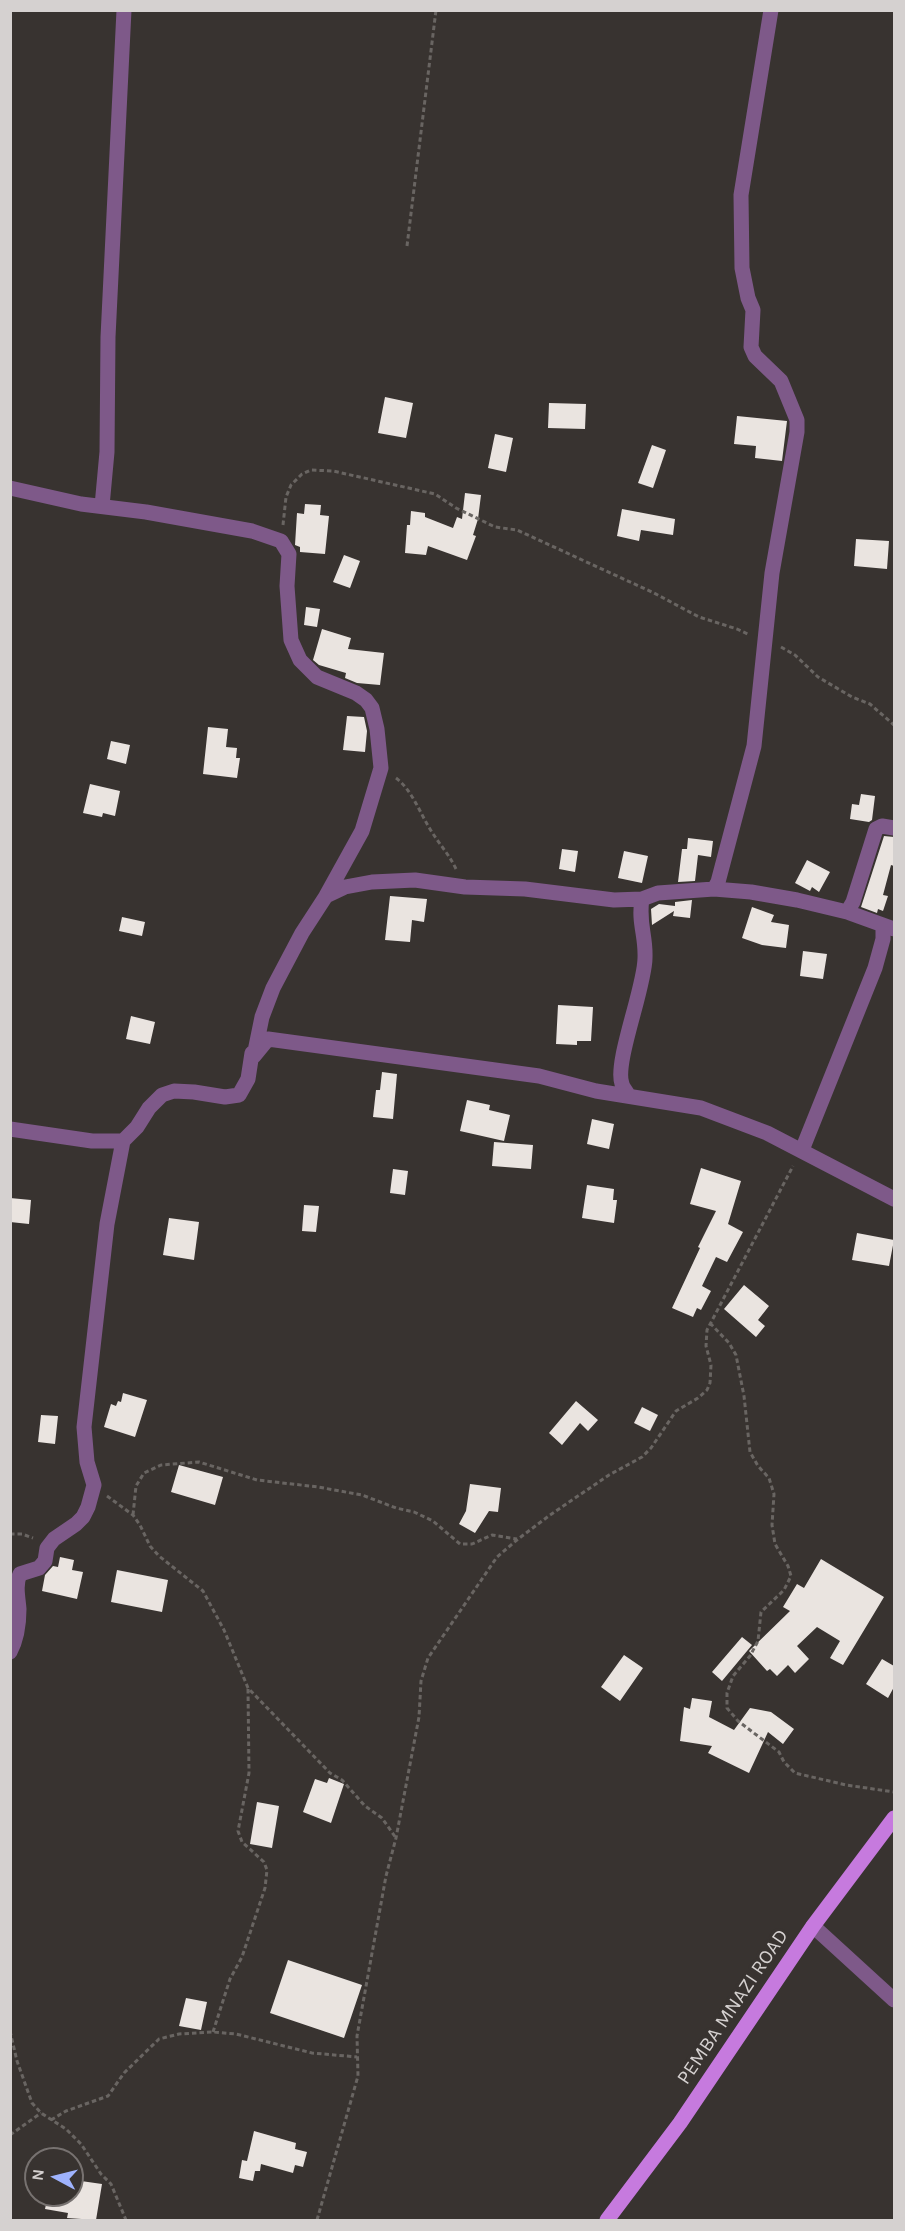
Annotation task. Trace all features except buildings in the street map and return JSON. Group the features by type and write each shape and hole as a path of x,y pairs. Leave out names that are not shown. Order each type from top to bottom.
{"main road":[{"name":"PEMBA MNAZI ROAD","path":"607,2220 680,2123 813,1926 894,1818"}],"street":[{"path":"102,506 124,10"},
{"path":"714,889 718,882 754,746 772,573 797,420 781,381 755,356 751,346 753,310 742,268 741,195 771,10"},
{"path":"10,488 81,504 146,512 252,531 281,541 289,554 287,586 291,640 300,660 317,677 356,693 372,708 377,729 381,768 362,831 326,897 302,933 273,988 262,1017 254,1056"},
{"path":"847,912 853,902 876,829 882,826 894,828"},
{"path":"326,897 345,887 372,882 415,880 465,887 525,889 614,900 642,899 658,893 714,889 751,892 797,900 847,912 889,927 883,939 875,968 802,1150"},
{"path":"629,1095 621,1082 622,1063 643,977 645,958 639,915 642,899"},
{"path":"254,1056 268,1039 539,1076 596,1090 701,1108 767,1133 894,1199"},
{"path":"10,1652 16,1639 19,1609 18,1579 23,1572 39,1568 45,1561 47,1548 62,1532 83,1517 94,1485 87,1462 84,1427 107,1224 123,1141 137,1128 149,1108 162,1095 174,1091 225,1097 239,1095 248,1079 252,1053 254,1056"},
{"path":"10,1129 92,1141 123,1141"},
{"path":"813,1926 894,2001"}],"path":[{"path":"407,246 436,10"},
{"path":"281,541 286,497 291,484 302,474 311,470 333,471 435,494 456,508 495,527 517,530 654,593 699,617 764,639 795,655 818,677 852,697 870,704 894,725"},
{"path":"381,768 401,782 407,790 431,831 447,851 465,887"},
{"path":"317,2220 358,2076 357,2036 386,1876 396,1838 419,1717 421,1681 428,1658 497,1557 518,1539 609,1475 642,1457 651,1448 676,1411 707,1390 710,1383 711,1365 706,1346 707,1330 802,1150"},
{"path":"710,1323 729,1343 736,1355 744,1396 750,1452 758,1466 769,1478 774,1494 772,1525 776,1544 791,1576 784,1590 761,1612 758,1641 750,1656 733,1676 726,1693 727,1708 738,1721 779,1752 784,1762 795,1773 846,1785 894,1792"},
{"path":"133,1515 136,1486 144,1473 161,1465 199,1462 257,1480 362,1495 414,1512 433,1521 460,1544 472,1544 492,1535 518,1539"},
{"path":"94,1485 133,1515 150,1546 159,1556 203,1591 224,1630 248,1688 330,1773 342,1780 365,1806 382,1818 396,1838"},
{"path":"10,1534 22,1534 33,1538 47,1548"},
{"path":"213,2032 230,1979 242,1957 266,1888 267,1870 264,1862 242,1842 238,1831 249,1773 248,1688"},
{"path":"10,2031 17,2061 32,2103 41,2113 66,2129 81,2144 101,2174 111,2184 126,2220"},
{"path":"51,2120 66,2111 108,2096 124,2073 159,2039 186,2033 236,2034 312,2053 358,2057"},
{"path":"10,2135 41,2113"}]}
